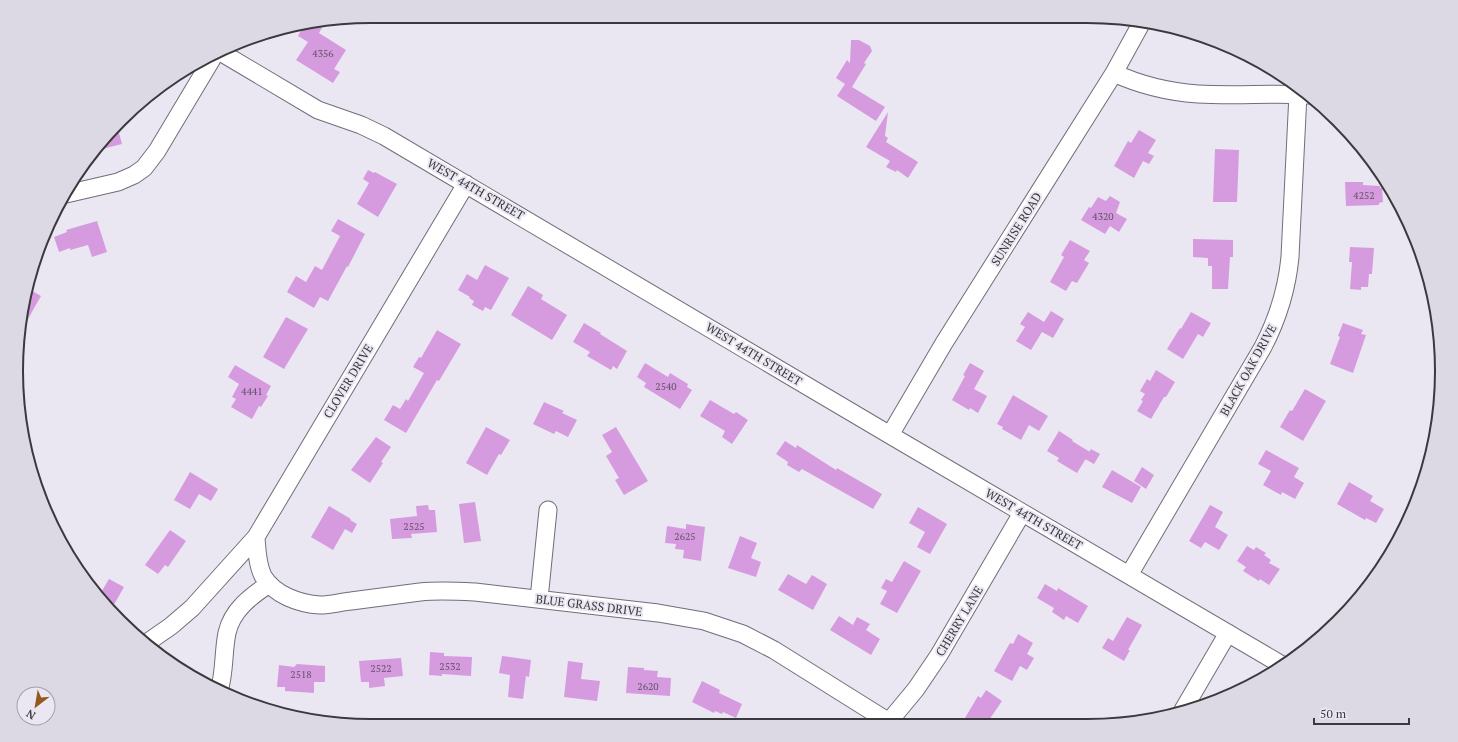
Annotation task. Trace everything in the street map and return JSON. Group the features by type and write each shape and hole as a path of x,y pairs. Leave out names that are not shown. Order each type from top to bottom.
{"street":[{"name":"SUNRISE ROAD","path":"890,435 944,343 1114,74 1139,27"},
{"name":"WEST 44TH STREET","path":"225,55 318,110 376,132 1277,662"},
{"path":"73,192 118,182 134,175 148,164 158,151 210,63"},
{"path":"1114,74 1162,89 1197,94 1299,95"},
{"name":"BLACK OAK DRIVE","path":"1129,575 1263,347 1280,310 1287,281 1290,257 1303,98"},
{"name":"CLOVER DRIVE","path":"151,640 171,626 192,608 256,537 466,184"},
{"path":"539,599 548,510"},
{"name":"CHERRY LANE","path":"891,719 916,689 939,655 1022,513"},
{"path":"220,685 227,633 231,621 241,606 256,592 268,584 260,569 256,537"},
{"name":"BLUE GRASS DRIVE","path":"268,584 294,600 303,603 321,605 434,591 475,592 681,616 704,621 727,628 774,650 882,719"},
{"path":"1186,704 1228,633"}],"building":[{"path":"323,27 319,33 346,50 334,69 340,72 333,83 296,60 308,42 298,36 301,30"},
{"path":"851,40 859,40 870,46 872,51 852,87 885,107 876,121 837,96 845,84 836,78 847,60 850,63"},
{"path":"888,112 885,136 888,138 886,142 918,162 908,178 897,170 896,172 886,167 890,161 866,147"},
{"path":"1139,130 1156,140 1148,153 1154,156 1149,164 1143,161 1134,178 1114,166 1128,141 1131,143"},
{"path":"119,132 122,144 104,149"},
{"path":"1215,149 1239,150 1237,202 1213,202"},
{"path":"368,170 374,173 375,172 397,184 378,217 357,204 369,183 363,179"},
{"path":"1345,182 1363,182 1363,185 1380,186 1380,188 1382,188 1383,202 1379,203 1379,205 1346,206"},
{"path":"1110,196 1120,202 1116,213 1127,219 1119,232 1110,226 1105,234 1081,220 1089,207 1091,208 1098,197 1106,201"},
{"path":"338,219 365,234 328,301 320,297 314,308 287,292 296,276 306,282 315,266 322,270 340,236 331,231"},
{"path":"97,221 107,252 92,257 88,245 70,250 70,248 59,252 54,237 67,232 66,230"},
{"path":"1193,239 1233,240 1233,257 1230,257 1228,289 1212,289 1212,266 1208,266 1208,258 1193,257"},
{"path":"1070,240 1090,251 1084,260 1089,263 1077,283 1072,281 1066,291 1050,282 1064,257 1061,255"},
{"path":"1350,247 1374,248 1372,274 1369,274 1368,287 1361,287 1361,290 1350,289 1352,262 1349,262"},
{"path":"485,265 509,278 491,310 485,307 483,311 472,305 474,301 458,290 467,274 477,280"},
{"path":"528,286 543,295 541,299 567,315 552,340 511,315"},
{"path":"33,291 41,296 27,321"},
{"path":"1051,311 1064,319 1053,338 1042,332 1031,350 1016,341 1025,327 1020,324 1028,312 1044,322"},
{"path":"1191,312 1211,323 1203,337 1198,334 1183,359 1167,349"},
{"path":"286,317 308,329 284,369 263,357"},
{"path":"584,323 627,351 617,369 613,366 611,370 587,356 590,352 573,342"},
{"path":"1343,323 1363,330 1361,334 1366,335 1353,373 1330,364 1340,337 1338,336"},
{"path":"437,330 461,344 439,381 437,380 406,433 384,420 393,405 400,409 406,399 408,401 424,373 413,367 419,357 421,358"},
{"path":"645,363 668,377 670,373 688,384 687,387 692,390 680,409 644,387 646,383 637,377"},
{"path":"970,363 984,371 974,389 987,396 978,413 970,408 969,410 952,400"},
{"path":"235,365 271,386 266,395 268,396 261,407 259,406 252,419 231,407 236,399 232,397 239,384 228,377"},
{"path":"1156,370 1175,382 1151,419 1137,411 1145,394 1140,391 1147,379 1150,381"},
{"path":"1305,389 1326,401 1303,441 1280,427 1290,410 1292,411"},
{"path":"1013,395 1048,416 1039,431 1029,425 1021,440 1002,429 1003,427 997,424"},
{"path":"710,400 734,414 736,412 748,420 732,444 722,437 725,431 700,416"},
{"path":"544,402 564,411 562,413 577,420 568,437 556,431 554,434 533,424"},
{"path":"486,427 510,440 501,455 499,454 487,475 466,463"},
{"path":"616,427 648,481 624,495 615,480 619,478 606,456 612,452 602,435"},
{"path":"1059,431 1090,452 1077,473 1057,461 1059,458 1047,451"},
{"path":"376,437 391,447 370,483 351,470"},
{"path":"785,441 796,448 797,445 836,470 837,468 882,494 873,509 802,469 799,472 787,465 788,462 776,454"},
{"path":"1091,449 1100,454 1094,464 1085,459"},
{"path":"1266,450 1299,468 1294,477 1304,483 1295,499 1282,492 1281,495 1263,485 1271,471 1258,464"},
{"path":"1142,467 1154,475 1146,489 1134,481"},
{"path":"1112,470 1141,487 1132,503 1102,487"},
{"path":"190,472 218,489 211,501 199,494 190,509 174,500"},
{"path":"1349,482 1373,496 1370,501 1384,509 1376,523 1366,518 1365,520 1337,504"},
{"path":"475,502 481,541 464,543 459,504"},
{"path":"428,505 429,510 435,510 437,532 411,534 412,538 392,539 390,519 417,516 416,506"},
{"path":"1210,505 1223,512 1215,527 1228,535 1219,550 1205,542 1201,548 1189,541"},
{"path":"329,506 357,524 352,533 345,529 333,550 311,537"},
{"path":"918,507 947,524 930,554 917,547 925,532 909,523"},
{"path":"686,524 705,527 701,561 683,558 684,550 675,549 676,544 665,543 667,526 686,529"},
{"path":"170,530 186,541 168,567 165,565 158,574 145,565"},
{"path":"740,536 757,543 751,558 761,562 756,577 728,568"},
{"path":"1247,546 1254,550 1256,547 1266,553 1264,555 1271,560 1269,563 1280,569 1269,585 1260,579 1259,581 1243,571 1246,567 1237,561"},
{"path":"904,561 921,571 897,613 880,604 887,591 881,588 886,579 892,582"},
{"path":"788,574 806,584 812,575 827,584 813,610 778,590"},
{"path":"109,579 124,587 114,605 102,591"},
{"path":"1045,584 1057,591 1058,588 1088,606 1078,623 1066,616 1064,620 1052,612 1054,608 1037,598"},
{"path":"839,616 853,625 857,617 870,624 866,630 880,639 871,655 830,630"},
{"path":"1127,617 1142,625 1128,650 1130,650 1124,661 1102,648 1108,638 1113,641"},
{"path":"1018,634 1033,643 1027,654 1034,658 1027,670 1020,666 1012,681 994,671 1010,643 1013,644"},
{"path":"430,652 444,653 444,656 472,657 471,676 442,674 442,676 429,675"},
{"path":"502,656 531,660 529,677 526,676 523,699 508,697 510,675 499,673"},
{"path":"401,658 403,676 384,678 385,686 369,688 369,682 361,682 359,661"},
{"path":"568,661 583,663 581,679 600,681 597,701 564,697"},
{"path":"297,664 325,666 325,682 314,682 314,693 285,691 285,687 277,687 279,665 294,667"},
{"path":"628,667 658,671 657,677 671,678 670,696 626,693"},
{"path":"702,681 720,690 719,693 742,704 736,718 723,712 722,714 715,711 714,713 692,702"},
{"path":"986,690 1002,701 990,719 964,719 978,696 981,698"}]}
